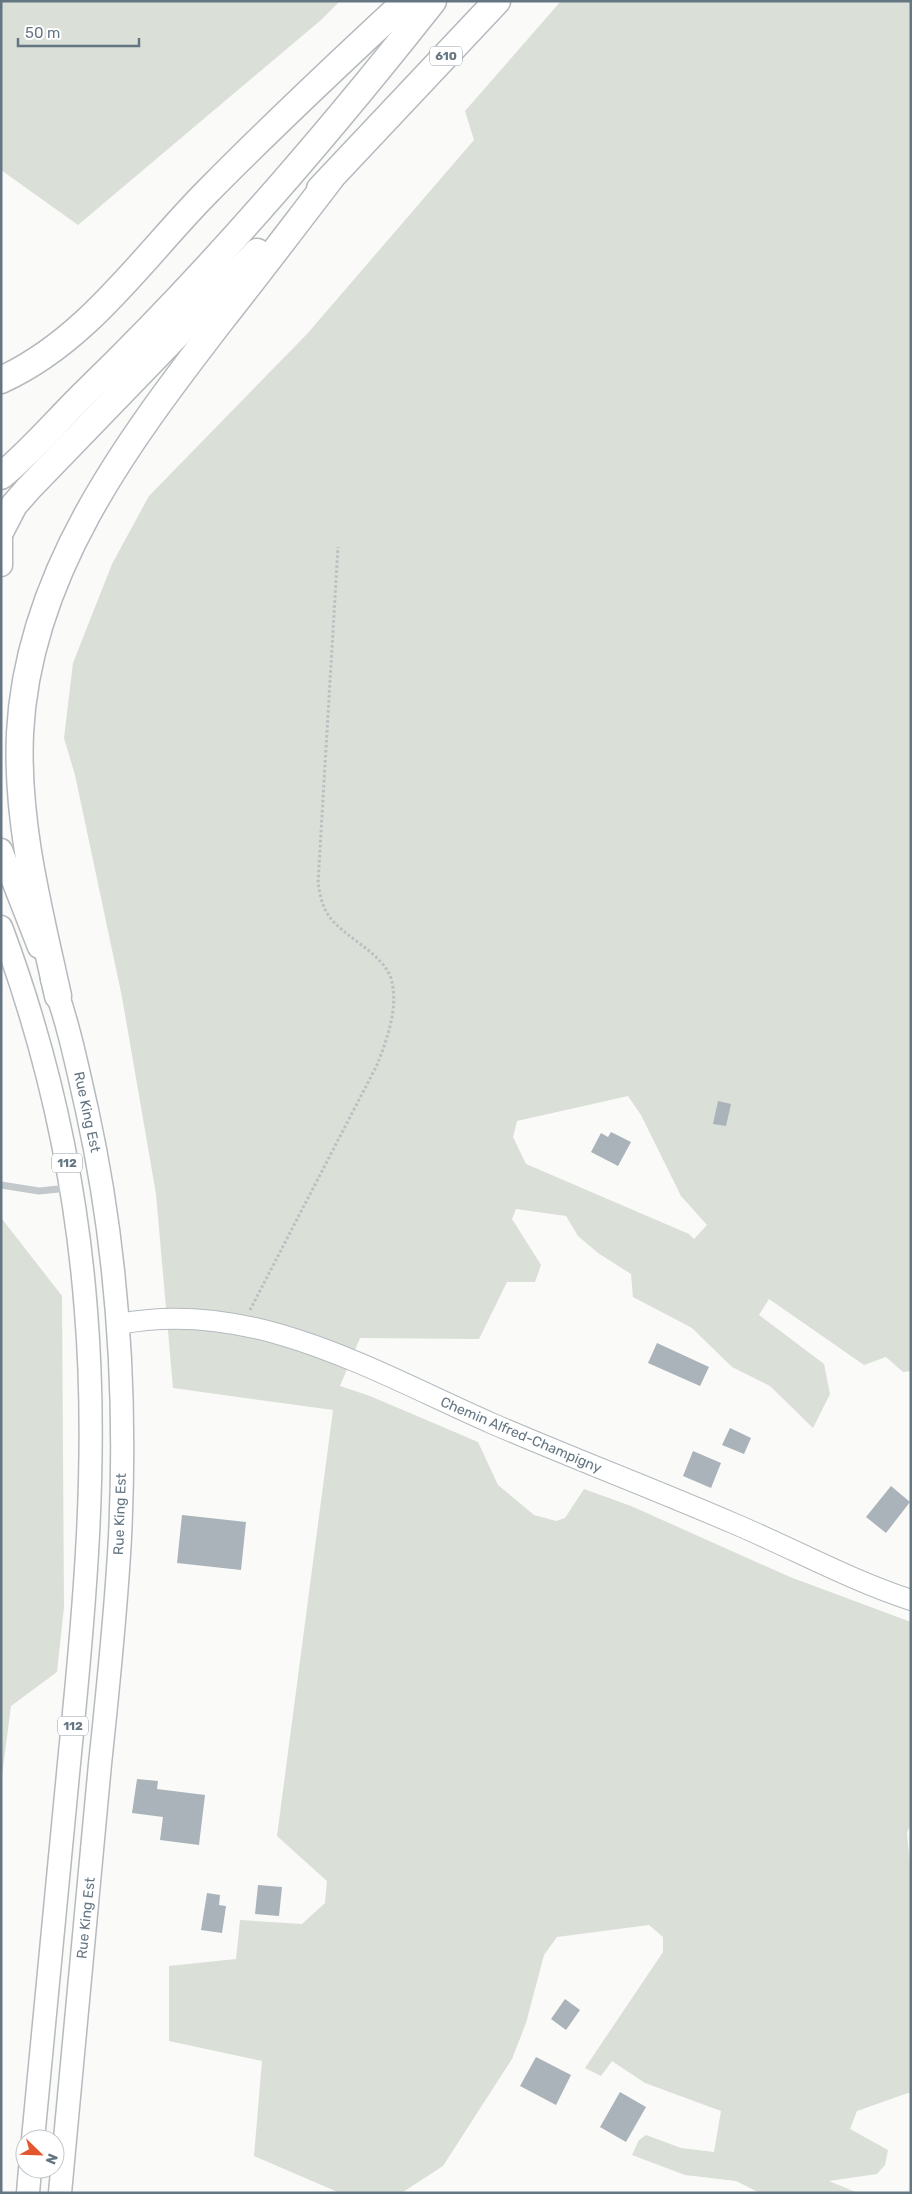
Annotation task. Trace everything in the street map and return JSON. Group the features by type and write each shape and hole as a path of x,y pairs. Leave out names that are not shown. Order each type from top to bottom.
{"highway":[{"path":"1,380 43,356 94,315 213,186 280,119 406,1"},
{"path":"1,476 144,334 235,238 314,148 433,1"},
{"name":"610","path":"332,178 497,1"},
{"path":"1,530 14,505 28,489 224,285 332,178"},
{"path":"58,996 26,839 20,773 23,703 32,655 44,609 74,538 122,455 183,371 332,178"}],"main road":[{"path":"1,539 1,565"},
{"name":"Rue King Est","path":"1,850 58,996 75,1060 94,1144 111,1249 119,1324 122,1443 118,1567 60,2193"},
{"name":"112","path":"1,927 18,974 41,1051 61,1132 71,1187 81,1259 88,1335 91,1432 90,1506 78,1676 34,2129"},
{"path":"28,2193 29,2179"}],"street":[{"name":"Chemin Alfred-Champigny","path":"119,1324 149,1318 203,1318 246,1325 293,1338 336,1354 545,1446 735,1523 870,1586 911,1600"}],"lane":[{"path":"1,1185 39,1191 71,1187"}],"path":[{"path":"246,1325 250,1310 377,1065 389,1033 393,1010 392,982 384,966 329,916 320,896 318,883 338,546"}],"shaded area":[{"path":"1,1 340,1 321,20 78,225 1,170"},
{"path":"561,1 911,1 911,1371 903,1372 886,1357 864,1365 769,1299 759,1315 824,1364 830,1394 813,1428 770,1386 732,1367 692,1328 633,1297 631,1274 598,1253 578,1236 566,1216 516,1209 512,1219 541,1265 535,1282 507,1282 479,1339 360,1338 340,1386 370,1396 478,1442 498,1485 534,1515 556,1521 565,1518 584,1489 631,1506 790,1577 911,1622 911,1823 907,1833 911,1876 911,2092 857,2111 850,2129 888,2150 885,2165 877,2174 829,2181 858,2193 760,2193 736,2181 685,2175 632,2155 639,2140 646,2135 681,2148 714,2152 721,2111 645,2083 612,2061 601,2076 585,2068 663,1952 663,1937 649,1925 557,1937 544,1955 526,2023 512,2059 443,2166 403,2192 340,2193 254,2156 262,2061 169,2041 169,1966 236,1959 240,1920 302,1924 325,1903 327,1881 277,1836 333,1410 173,1388 156,1194 122,997 75,775 64,738 73,663 112,564 149,496 307,334 474,140 465,111","holes":["628,1096 641,1115 681,1196 707,1225 694,1239 689,1234 526,1164 513,1137 517,1121"]},
{"path":"2,1219 62,1296 64,1607 57,1672 11,1706 1,1783"}],"building":[{"path":"718,1101 731,1104 726,1126 713,1124"},
{"path":"611,1132 631,1142 618,1166 591,1152 601,1133 608,1137"},
{"path":"657,1343 709,1367 700,1386 648,1363"},
{"path":"730,1428 751,1438 744,1454 722,1445"},
{"path":"693,1451 721,1463 711,1488 683,1476"},
{"path":"891,1486 910,1502 886,1533 866,1517"},
{"path":"182,1515 246,1522 241,1570 177,1563"},
{"path":"137,1779 158,1781 157,1789 205,1795 199,1845 160,1840 163,1817 132,1813"},
{"path":"258,1885 282,1887 279,1916 255,1914"},
{"path":"207,1893 220,1895 219,1905 226,1906 222,1933 201,1930"},
{"path":"565,1999 580,2010 566,2030 551,2019"},
{"path":"536,2057 571,2075 556,2105 520,2086"},
{"path":"620,2092 646,2107 626,2142 600,2127"}]}
